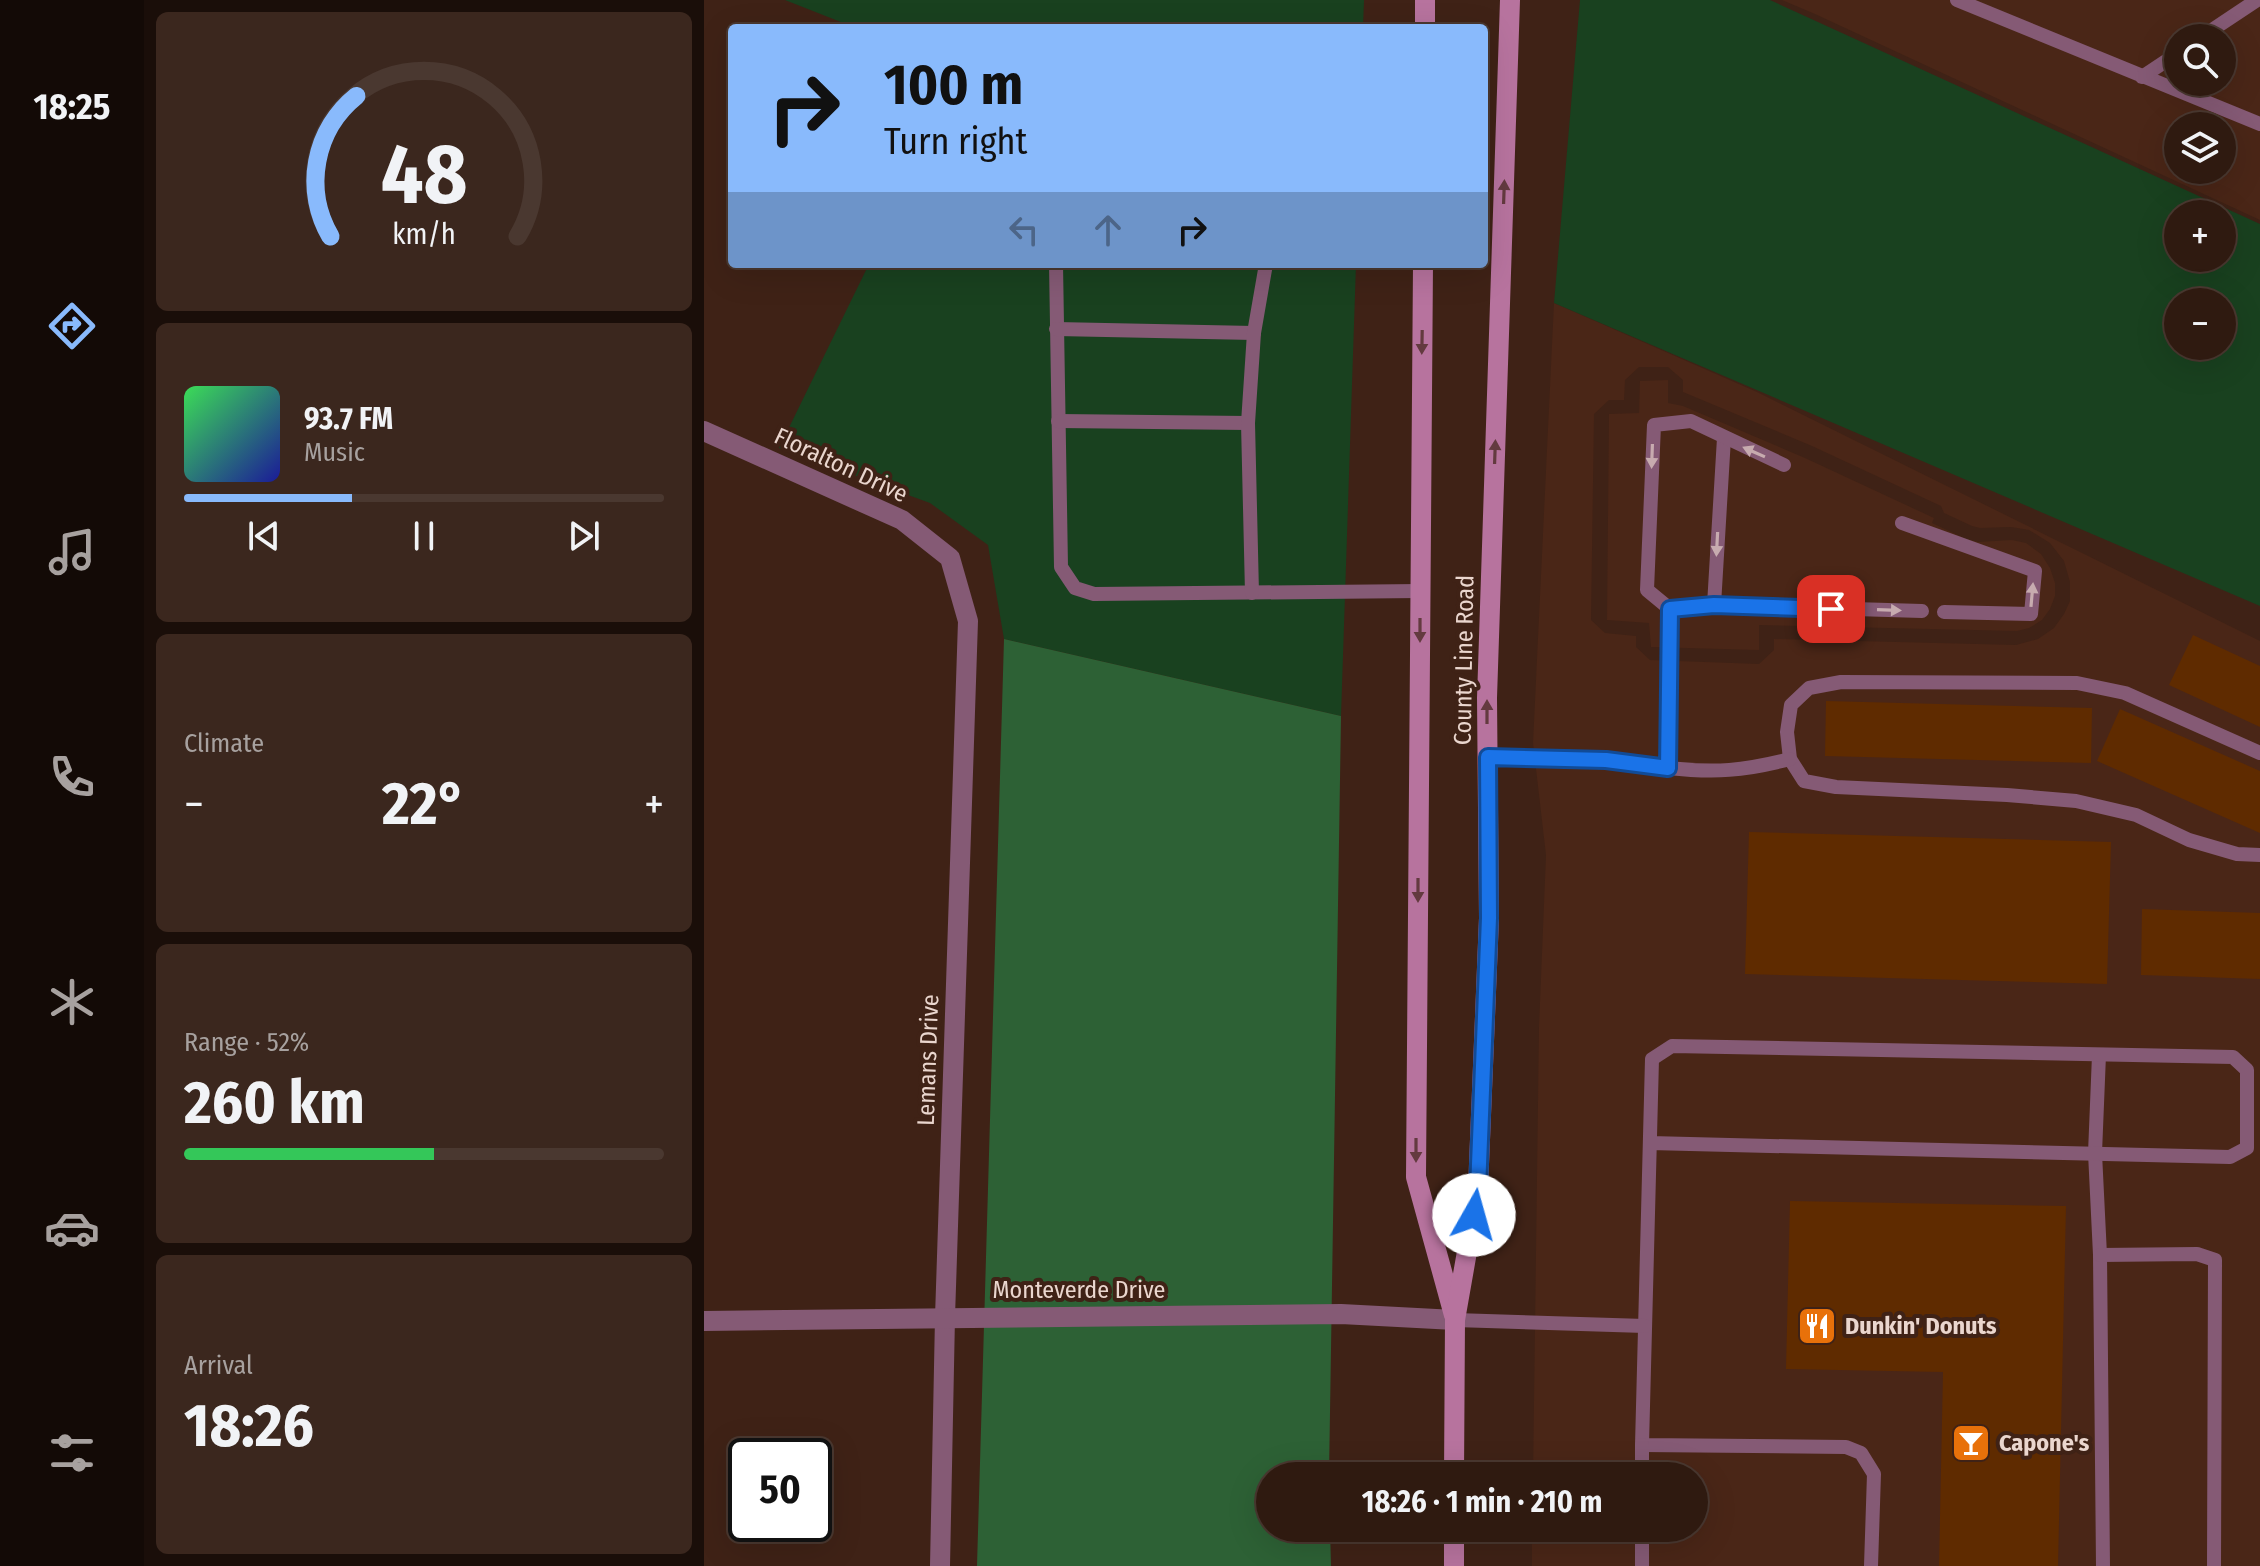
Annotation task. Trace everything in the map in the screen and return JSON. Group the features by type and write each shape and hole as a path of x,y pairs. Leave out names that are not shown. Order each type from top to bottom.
{"main road":[{"path":"1425,0 1425,24"},
{"name":"County Line Road","path":"1454,1462 1455,1320 1478,1189 1489,918 1487,698 1510,0"},
{"name":"County Line Road","path":"1423,268 1416,1177 1455,1320"},
{"path":"1454,1542 1454,1566"}],"street":[{"name":"Floralton Drive","path":"704,431 902,520 950,558"},
{"name":"Lemans Drive","path":"940,1566 968,621 950,558"},
{"name":"Monteverde Drive","path":"704,1321 1341,1314 1455,1320"}],"lane":[{"path":"1957,0 2260,124"},
{"path":"2221,24 2257,0"},
{"path":"2142,77 2164,62"},
{"path":"1056,268 1061,567 1075,588 1094,594 1420,591"},
{"path":"1252,593 1248,423 1254,333 1265,268"},
{"path":"1056,329 1254,333"},
{"path":"1058,421 1248,423"},
{"path":"1784,465 1691,421 1654,425 1647,590 1670,609 1714,605 1922,611"},
{"path":"1714,605 1724,438"},
{"path":"1902,523 2035,571 2031,614 1944,612"},
{"path":"1668,768 1670,609"},
{"path":"2260,753 2125,693 2077,683 1841,682 1809,688 1791,705 1787,732 1790,759 1804,781 1836,787 2076,801 2136,815 2189,840 2237,854 2260,855"},
{"path":"1488,757 1606,760 1714,771 1749,769 1790,759"},
{"path":"1642,1462 1652,1059 1672,1046 2233,1057 2247,1070 2247,1148 2230,1157 1650,1143"},
{"path":"2099,1055 2095,1153 2100,1255 2103,1566"},
{"path":"2100,1255 2197,1254 2215,1260 2214,1566"},
{"path":"1455,1320 1645,1326"},
{"path":"1642,1445 1846,1447 1861,1453 1874,1474 1871,1566"},
{"path":"1642,1542 1642,1566"}],"shaded area":[{"path":"1782,0 2260,0 2260,220 2236,209 2236,200 2217,200 2182,184 2236,184 2236,112 2164,112 2164,176"},
{"path":"1554,303 1757,392 2260,641 2260,1566 1532,1566 1532,1542 1708,1542 1708,1462 1533,1462 1539,1027 1546,855 1533,743","holes":["1639,367 1668,367 1683,380 1683,392 1812,446 1941,506 1944,513 1972,526 2029,530 2050,543 2064,561 2070,582 2070,601 2064,614 2054,628 2038,639 2016,645 1774,639 1774,650 1759,664 1650,660 1636,647 1636,636 1605,633 1591,620 1594,414 1609,400 1624,400 1625,380"]},
{"path":"1668,380 1668,403 1683,406 1805,458 1934,518 1932,523 1966,539 2026,543 2041,554 2050,568 2055,596 2050,609 2042,620 2017,631 1759,625 1759,650 1651,647 1649,623 1607,620 1609,414 1639,413 1640,381"}],"green space":[{"path":"785,0 1364,0 1363,24 846,24"},
{"path":"1580,0 1770,0 2164,180 2164,184 2172,184 2208,200 2164,200 2164,272 2236,272 2236,213 2260,224 2260,606 1554,303"},
{"path":"867,268 1356,268 1341,716 1004,639 988,545 930,503 779,448"},
{"path":"1004,639 1341,716 1329,1462 1256,1462 1256,1542 1330,1542 1331,1566 977,1566"}],"building":[{"path":"2193,635 2260,666 2260,727 2169,685"},
{"path":"1826,701 2092,708 2091,763 1825,756"},
{"path":"2120,709 2260,771 2260,833 2097,761"},
{"path":"1749,832 2111,842 2107,984 1745,974"},
{"path":"2142,909 2260,913 2260,979 2141,975"},
{"path":"1790,1201 2066,1206 2058,1566 1939,1566 1943,1372 1786,1369"}],"place":[{"name":"Dunkin' Donuts","path":"1817,1326"},
{"name":"Capone's","path":"1971,1443"}],"route":[{"path":"1474,1215 1478,1189 1489,918 1488,757 1606,760 1668,768 1670,609 1714,605 1831,609"}]}
